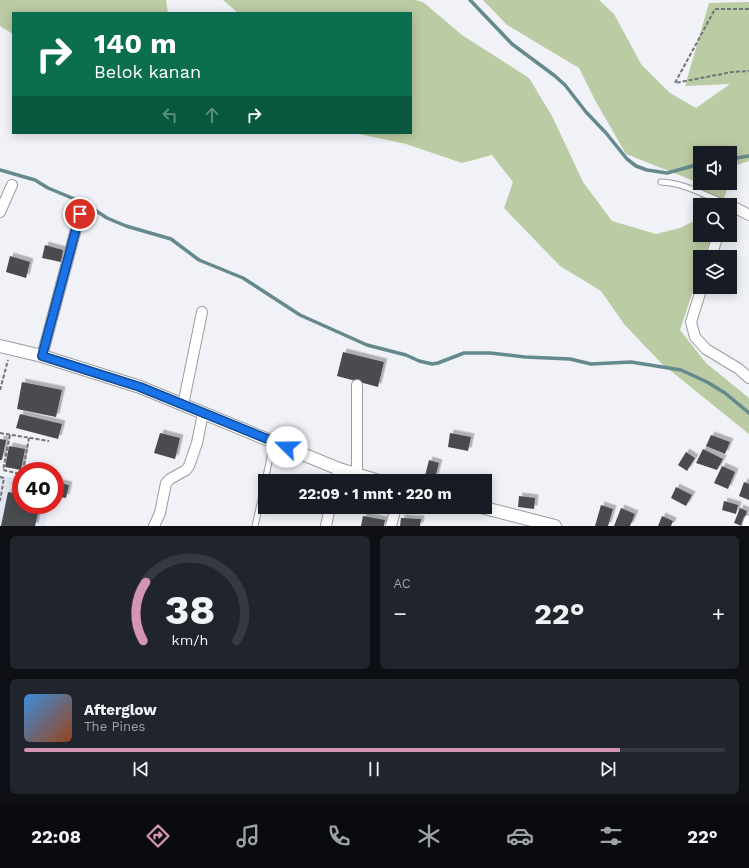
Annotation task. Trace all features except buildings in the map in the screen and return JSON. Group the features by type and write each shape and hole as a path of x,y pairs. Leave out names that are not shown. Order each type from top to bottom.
{"street":[{"path":"0,212 12,186"},
{"path":"737,208 749,214"},
{"path":"42,356 80,214"},
{"path":"700,294 690,322 695,336 706,348 739,369 749,378"},
{"path":"183,405 202,312"},
{"path":"5,348 42,356 140,387 339,469 357,474 357,385"},
{"path":"154,526 160,513 166,483 186,470 189,466 197,443 203,413"},
{"path":"338,474 339,469"},
{"path":"492,510 555,526"},
{"path":"326,526 329,514"},
{"path":"391,526 394,514"},
{"path":"747,526 749,520"}],"lane":[{"path":"661,182 698,190 715,198"},
{"path":"267,474 274,442"},
{"path":"256,526 258,514"}],"path":[{"path":"749,9 715,9 675,83 732,72 749,71"},
{"path":"0,390 5,348"},
{"path":"0,433 49,441"},
{"path":"10,435 3,470 12,472"},
{"path":"25,462 29,438"},
{"path":"0,477 4,478 0,501"}],"shaded area":[{"path":"0,475 12,478 12,514 47,514 45,526 0,526"}],"green space":[{"path":"0,0 166,0 168,12 12,12 12,33 0,26"},
{"path":"223,0 415,0 423,2 462,35 529,78 552,116 583,182 612,221 656,234 680,228 693,222 693,242 709,242 707,250 693,250 693,291 680,330 706,363 749,398 749,434 661,363 624,324 601,291 560,266 504,208 513,182 492,155 462,163 406,144 359,134 412,134 412,12 237,12"},
{"path":"483,0 599,0 614,14 641,64 670,93 696,108 730,84 685,86 709,3 749,2 749,161 737,165 737,146 693,146 693,181 626,154 596,102 579,68 507,25"},
{"path":"700,190 727,190 724,198 700,198"}],"waterway":[{"path":"470,0 512,44 565,85 586,112 606,133 627,159 636,166 647,170 667,173 693,166"},
{"path":"737,158 749,156"},
{"path":"0,170 35,180 48,188 84,203 107,218 126,226 171,239 199,260 243,278 300,315 367,345 406,355 419,361 432,364 464,353 490,353 525,357 570,359 591,364 631,362 681,370 707,382 725,393 749,413"}],"route":[{"path":"80,214 42,356 140,387 287,447"}]}
